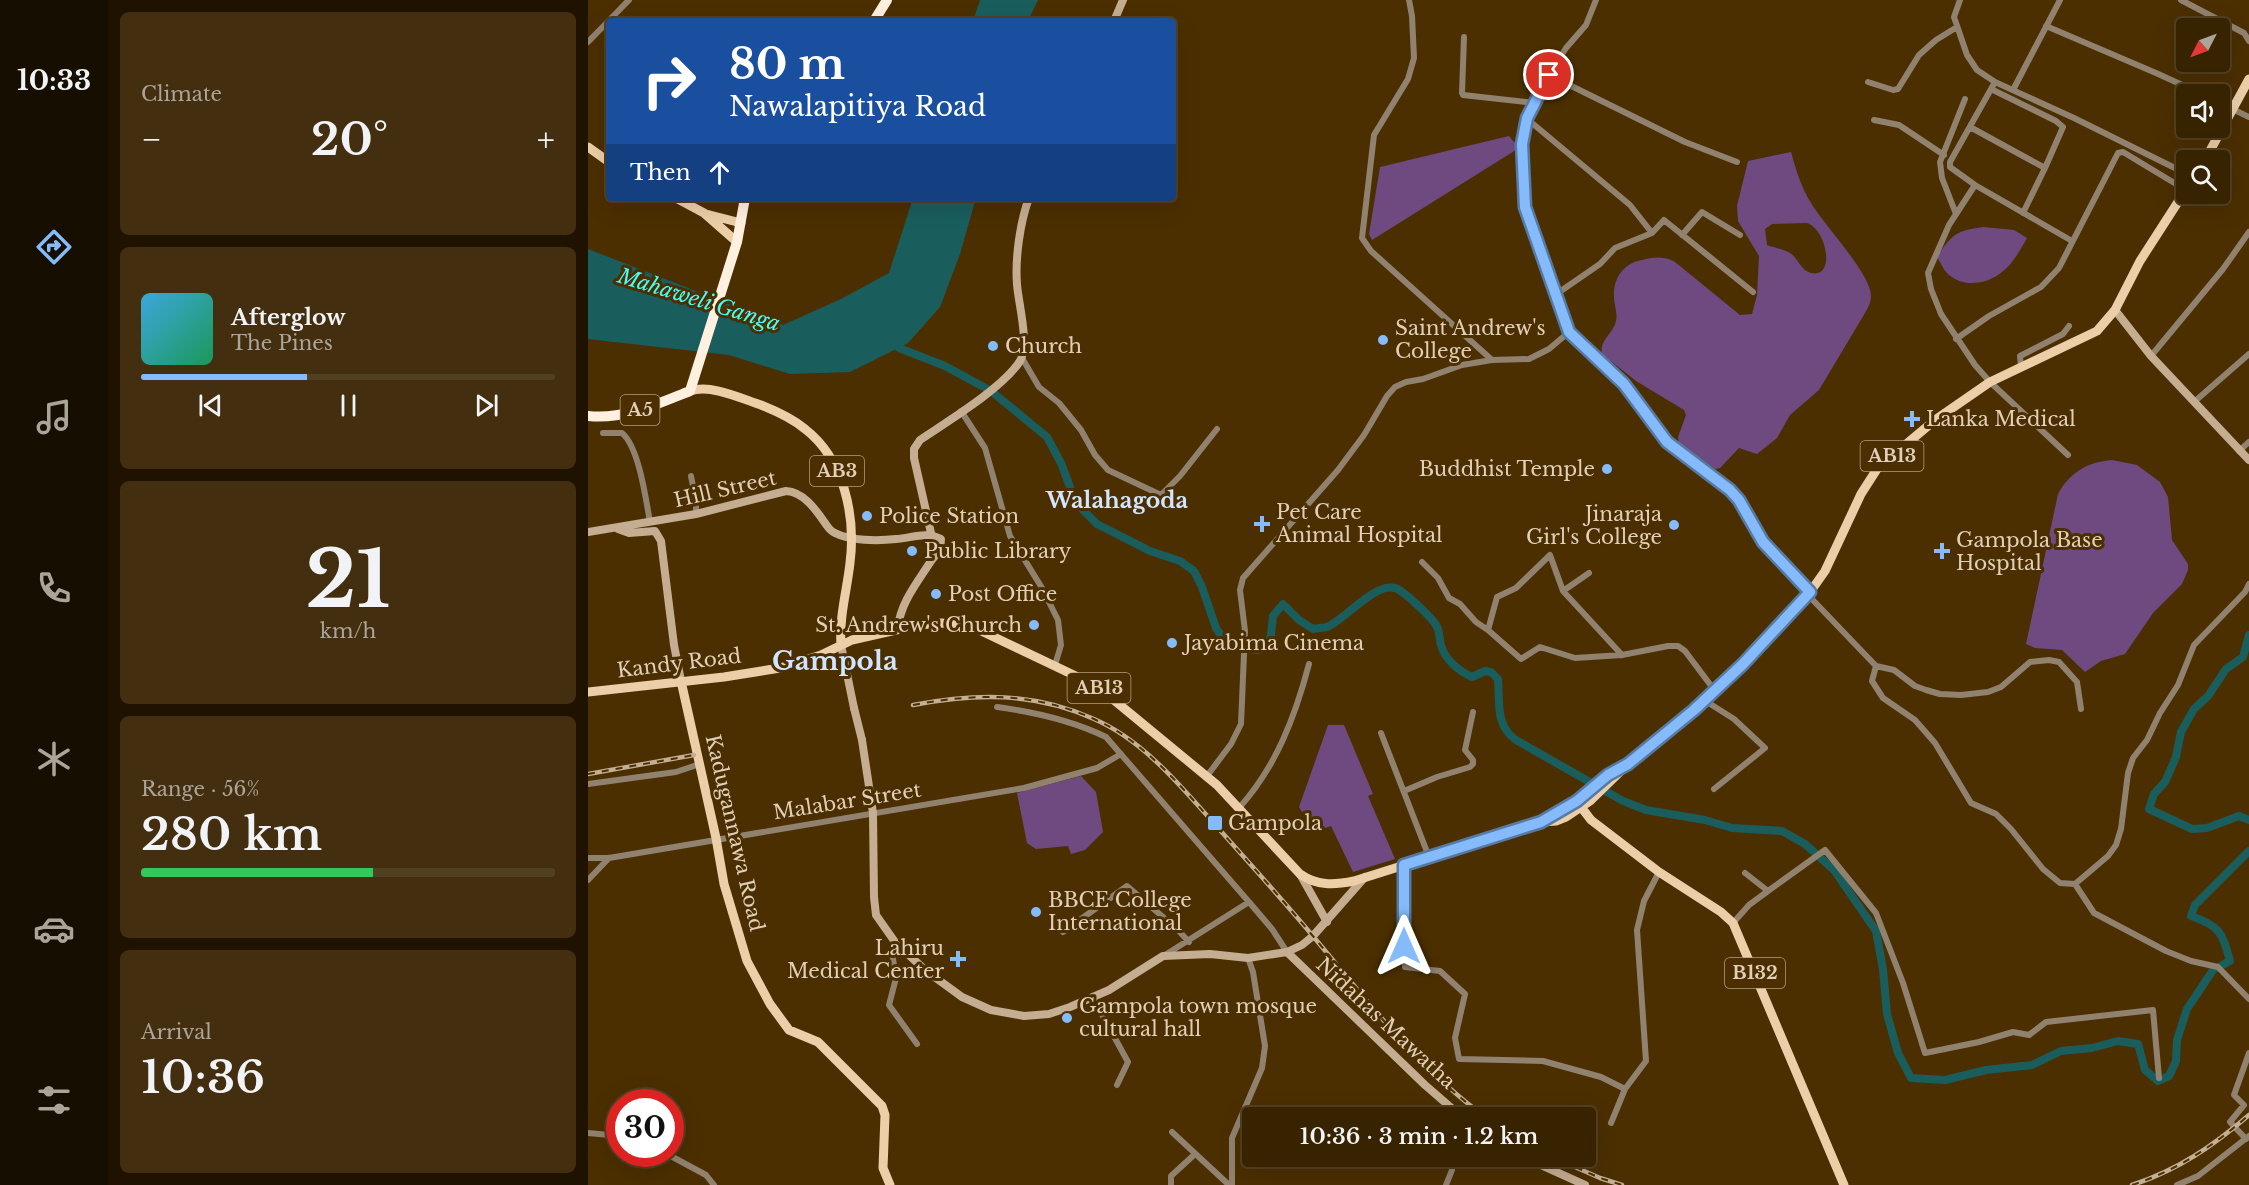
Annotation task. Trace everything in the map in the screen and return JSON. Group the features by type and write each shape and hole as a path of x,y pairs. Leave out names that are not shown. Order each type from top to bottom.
{"highway":[{"path":"876,18 887,0"},
{"path":"690,391 737,242 745,201"},
{"name":"A5","path":"588,416 620,416 690,391"}],"main road":[{"path":"2211,150 2249,79"},
{"path":"588,147 606,160"},
{"path":"682,201 704,213 741,223"},
{"name":"AB13","path":"841,645 898,628 933,623 967,626 992,634 1055,665 1099,689 1207,776 1300,874 1311,881 1330,885 1365,877 1541,822 1556,821 1663,737 1715,691 1809,594 1825,571 1861,494 1877,469 1935,420 1990,382 2097,331 2115,310 2140,261 2176,204"},
{"path":"704,213 737,242"},
{"name":"AB3","path":"690,391 706,389 784,415 811,434 829,455 838,473 849,506 850,564 840,626 841,645"},
{"name":"Kandy Road","path":"588,692 780,668 822,655 841,645"},
{"name":"Kadugannawa Road","path":"681,681 724,884 747,961 770,1004 789,1030 818,1042 885,1111 883,1168 890,1185"},
{"name":"B132","path":"1580,803 1582,818 1591,820 1659,872 1721,912 1733,923 1844,1185"}],"street":[{"path":"611,18 629,0"},
{"path":"1115,18 1123,0"},
{"path":"1409,0 1414,58 1408,79 1374,135 1362,238 1371,251 1492,360"},
{"path":"1596,0 1586,25 1566,48 1534,103 1527,118 1522,144 1525,207 1569,332 1624,384 1667,442 1734,495 1763,542 1876,666 1894,670 1915,686 1926,690 1940,694 1961,695 1988,692 2001,687 2030,662 2049,660 2059,662 2077,682 2081,709"},
{"path":"1960,0 1954,17 1967,55 1977,70 1995,82 2176,169"},
{"path":"2013,90 2060,0"},
{"path":"2181,0 2247,33 2249,41"},
{"path":"588,42 606,24"},
{"path":"2046,26 2180,84"},
{"path":"1868,82 1893,90 1898,89 1919,55 1936,40 1957,27"},
{"path":"1464,37 1463,95 1534,103"},
{"path":"1549,75 1685,142 1737,162"},
{"path":"1995,82 1950,167 2072,241"},
{"path":"1991,89 2056,121 2063,127 2024,213"},
{"path":"1956,214 1942,178 1940,162 1965,99"},
{"path":"2230,108 2249,117"},
{"path":"1527,118 1630,205 1652,233"},
{"path":"1874,120 1899,125 1944,155"},
{"path":"1970,127 2045,168"},
{"path":"1956,339 1989,316 2041,287 2059,268 2118,153 2123,152 2176,183"},
{"path":"1975,184 1956,214 1928,273 1931,289 1941,314 1956,339 1990,382 2068,455"},
{"path":"1028,201 1021,219 1017,283 1023,316 1022,358 1039,387 1059,403 1081,430 1095,455 1107,470 1161,495 1180,476 1217,429"},
{"path":"1682,235 1702,212 1740,235"},
{"path":"1555,295 1600,264 1615,248 1652,233 1664,220 1753,292"},
{"path":"2151,356 2223,269 2249,232"},
{"path":"2115,310 2151,356 2249,460"},
{"path":"2021,367 2019,356 2063,334 2069,326"},
{"path":"1207,776 1231,744 1241,724 1245,635 1240,591 1244,578 1338,470 1364,435 1387,396 1395,387 1406,382 1423,379 1462,365 1492,360 1529,359 1549,349 1569,332"},
{"path":"2194,402 2249,354"},
{"path":"931,533 914,449 920,440 1007,378 1022,358"},
{"path":"961,411 985,448 1010,536 1042,588 1058,620 1061,645 1055,665"},
{"path":"603,433 622,434 631,443 650,522"},
{"path":"2239,451 2249,442"},
{"path":"690,476 696,502 696,514"},
{"name":"Hill Street","path":"588,532 696,514 776,493 793,491 808,501 831,531 851,538"},
{"path":"616,528 629,533 655,531 661,541 681,681"},
{"path":"851,538 894,539 931,533 941,539 941,548 904,605 898,628"},
{"path":"1488,630 1497,597 1516,588 1551,555 1563,591 1622,655"},
{"path":"1422,562 1438,578 1449,598 1460,604 1476,622 1521,659 1540,647 1575,658 1622,655 1678,646 1685,651 1715,691"},
{"path":"1563,591 1589,573"},
{"path":"1876,666 1872,681 1883,698 1915,720 1935,743 1971,803 1996,814 2043,869 2060,883 2075,884 2108,856 2116,845 2121,829 2128,773 2133,758 2147,740 2160,713 2178,685 2194,645 2249,584"},
{"path":"841,645 862,740 873,813 876,915 895,942 926,970 962,997 991,1010 1024,1016 1049,1014 1093,998 1250,902"},
{"path":"1239,808 1260,784 1281,745 1299,701 1309,664"},
{"path":"1704,700 1734,718 1765,748 1714,789"},
{"path":"997,707 1030,712 1094,731 1106,737 1250,902 1287,952"},
{"path":"1404,791 1473,764 1473,760 1465,750 1473,712"},
{"path":"1381,733 1429,857"},
{"name":"Malabar Street","path":"588,858 609,858 716,838 1024,788 1088,771 1108,763 1121,754"},
{"path":"588,784 676,772 700,764"},
{"path":"1733,923 1749,905 1825,850 1876,913 1906,990 1925,1053 1979,1042 2013,1032 2029,1035 2046,1022 2153,1010 2159,1078"},
{"path":"588,880 609,858"},
{"path":"1404,865 1405,967 1440,971 1464,994 1455,1038 1459,1059 1543,1061 1601,1077 1626,1089"},
{"path":"1611,1123 1626,1089 1646,1060 1637,930 1644,901 1659,872"},
{"path":"1745,873 1768,891"},
{"path":"1300,874 1327,922"},
{"name":"Nidahas Mawatha","path":"1163,956 1210,954 1248,958 1287,952 1302,945 1327,922 1365,877"},
{"path":"2075,884 2094,913 2166,951 2191,961 2218,967 2249,999"},
{"path":"1063,932 1127,886 1178,930 1188,942"},
{"path":"895,942 892,957 896,978 889,1005 917,1044"},
{"name":"Nidahas Mawatha","path":"1287,952 1450,1107"},
{"path":"1230,1185 1232,1138 1262,1068 1265,1046 1253,972 1248,958"},
{"path":"1093,998 1128,1062 1117,1085"},
{"path":"2178,1185 2198,1176 2247,1138 2230,1122 2244,1105 2234,1095 2249,1053"},
{"path":"1172,1132 1230,1185"},
{"path":"588,1133 606,1135"},
{"path":"1171,1185 1171,1176 1195,1154"},
{"path":"684,1163 706,1174 714,1185"},
{"path":"1446,1185 1452,1167"},
{"path":"1545,1167 1585,1185"}],"shaded area":[{"path":"1509,136 1519,148 1372,240 1369,234 1380,167"},
{"path":"1791,152 1807,197 1863,275 1871,298 1866,311 1819,390 1790,415 1777,438 1757,454 1739,448 1720,468 1715,469 1679,443 1678,437 1686,415 1684,410 1636,381 1602,354 1602,345 1616,321 1614,290 1621,272 1630,264 1651,258 1675,262 1740,315 1752,314 1757,295 1759,256 1738,221 1737,206 1748,161","holes":["1807,223 1820,234 1826,252 1824,269 1819,273 1808,272 1790,253 1767,245 1765,229 1772,224"]},
{"path":"1983,227 2014,230 2027,238 2010,265 1989,280 1967,283 1953,278 1937,257 1951,238 1961,232"},
{"path":"2112,460 2137,465 2160,482 2168,497 2172,540 2188,564 2188,570 2182,584 2153,613 2125,654 2101,661 2085,672 2062,650 2035,648 2026,644 2058,494 2080,469"},
{"path":"1328,725 1344,725 1373,794 1368,796 1395,859 1353,872 1331,826 1314,832 1299,807"},
{"path":"1081,776 1096,792 1103,832 1085,850 1071,854 1068,846 1036,849 1027,843 1017,793"}],"water":[{"path":"980,0 1038,0 1029,18 974,18"},
{"name":"Mahaweli Ganga","path":"912,201 975,201 960,254 940,307 908,343 850,372 790,374 729,355 588,339 588,249 783,325 841,299 889,273"}],"waterway":[{"path":"899,348 945,366 991,391 1047,437 1061,463 1076,503 1097,524 1150,551 1180,561 1194,571 1216,628 1234,647 1257,650 1267,648 1273,616 1283,604 1299,620 1313,629 1324,628 1374,593 1393,588 1410,598 1435,623 1443,650 1462,672 1472,677 1485,671 1491,672 1498,679 1502,720 1509,734 1516,740 1623,801 1646,810 1705,820 1732,828 1782,831 1805,844 1834,870 1876,931 1883,969 1887,1014 1898,1053 1911,1078 1945,1080 1986,1070 2032,1065 2061,1051 2092,1048 2118,1041 2138,1044 2145,1070 2158,1081 2169,1076 2176,1061 2177,1040 2187,1009 2213,970 2230,961 2225,943 2218,931 2208,923 2191,916 2195,905 2249,851"},
{"path":"2249,635 2243,657 2226,669 2208,696 2194,709 2181,732 2176,757 2165,782 2154,794 2149,809 2192,829 2207,828 2239,816 2249,820"}],"railway":[{"path":"913,705 959,698 1005,697 1027,700 1072,710 1113,728 1130,740 1162,767 1191,798 1415,1055 1473,1107"},
{"path":"588,774 694,755"},
{"path":"2132,1185 2165,1172 2194,1156 2249,1115"},
{"path":"1575,1167 1622,1185"}],"place":[{"name":"Saint Andrew's College","path":"1383,340"},
{"name":"Church","path":"993,346"},
{"name":"Lanka Medical","path":"1912,419"},
{"name":"Buddhist Temple","path":"1607,469"},
{"name":"Police Station","path":"867,516"},
{"name":"Pet Care Animal Hospital","path":"1262,524"},
{"name":"Jinaraja Girl's College","path":"1674,525"},
{"name":"Public Library","path":"912,551"},
{"name":"Gampola Base Hospital","path":"1942,551"},
{"name":"Post Office","path":"936,594"},
{"name":"St. Andrew's Church","path":"1034,625"},
{"name":"Jayabima Cinema","path":"1172,643"},
{"name":"Gampola","path":"1215,823"},
{"name":"BBCE College International","path":"1036,912"},
{"name":"Lahiru Medical Center","path":"958,959"},
{"name":"Gampola town mosque cultural hall","path":"1067,1018"}],"district":[{"name":"Walahagoda","path":"1117,500"},
{"name":"Gampola","path":"835,661"}],"route":[{"path":"1404,946 1404,865 1541,822 1577,801 1608,775 1628,764 1663,737 1694,710 1743,664 1810,592 1763,542 1739,500 1730,490 1667,442 1624,384 1569,332 1525,207 1522,144 1527,118 1549,75"}]}
